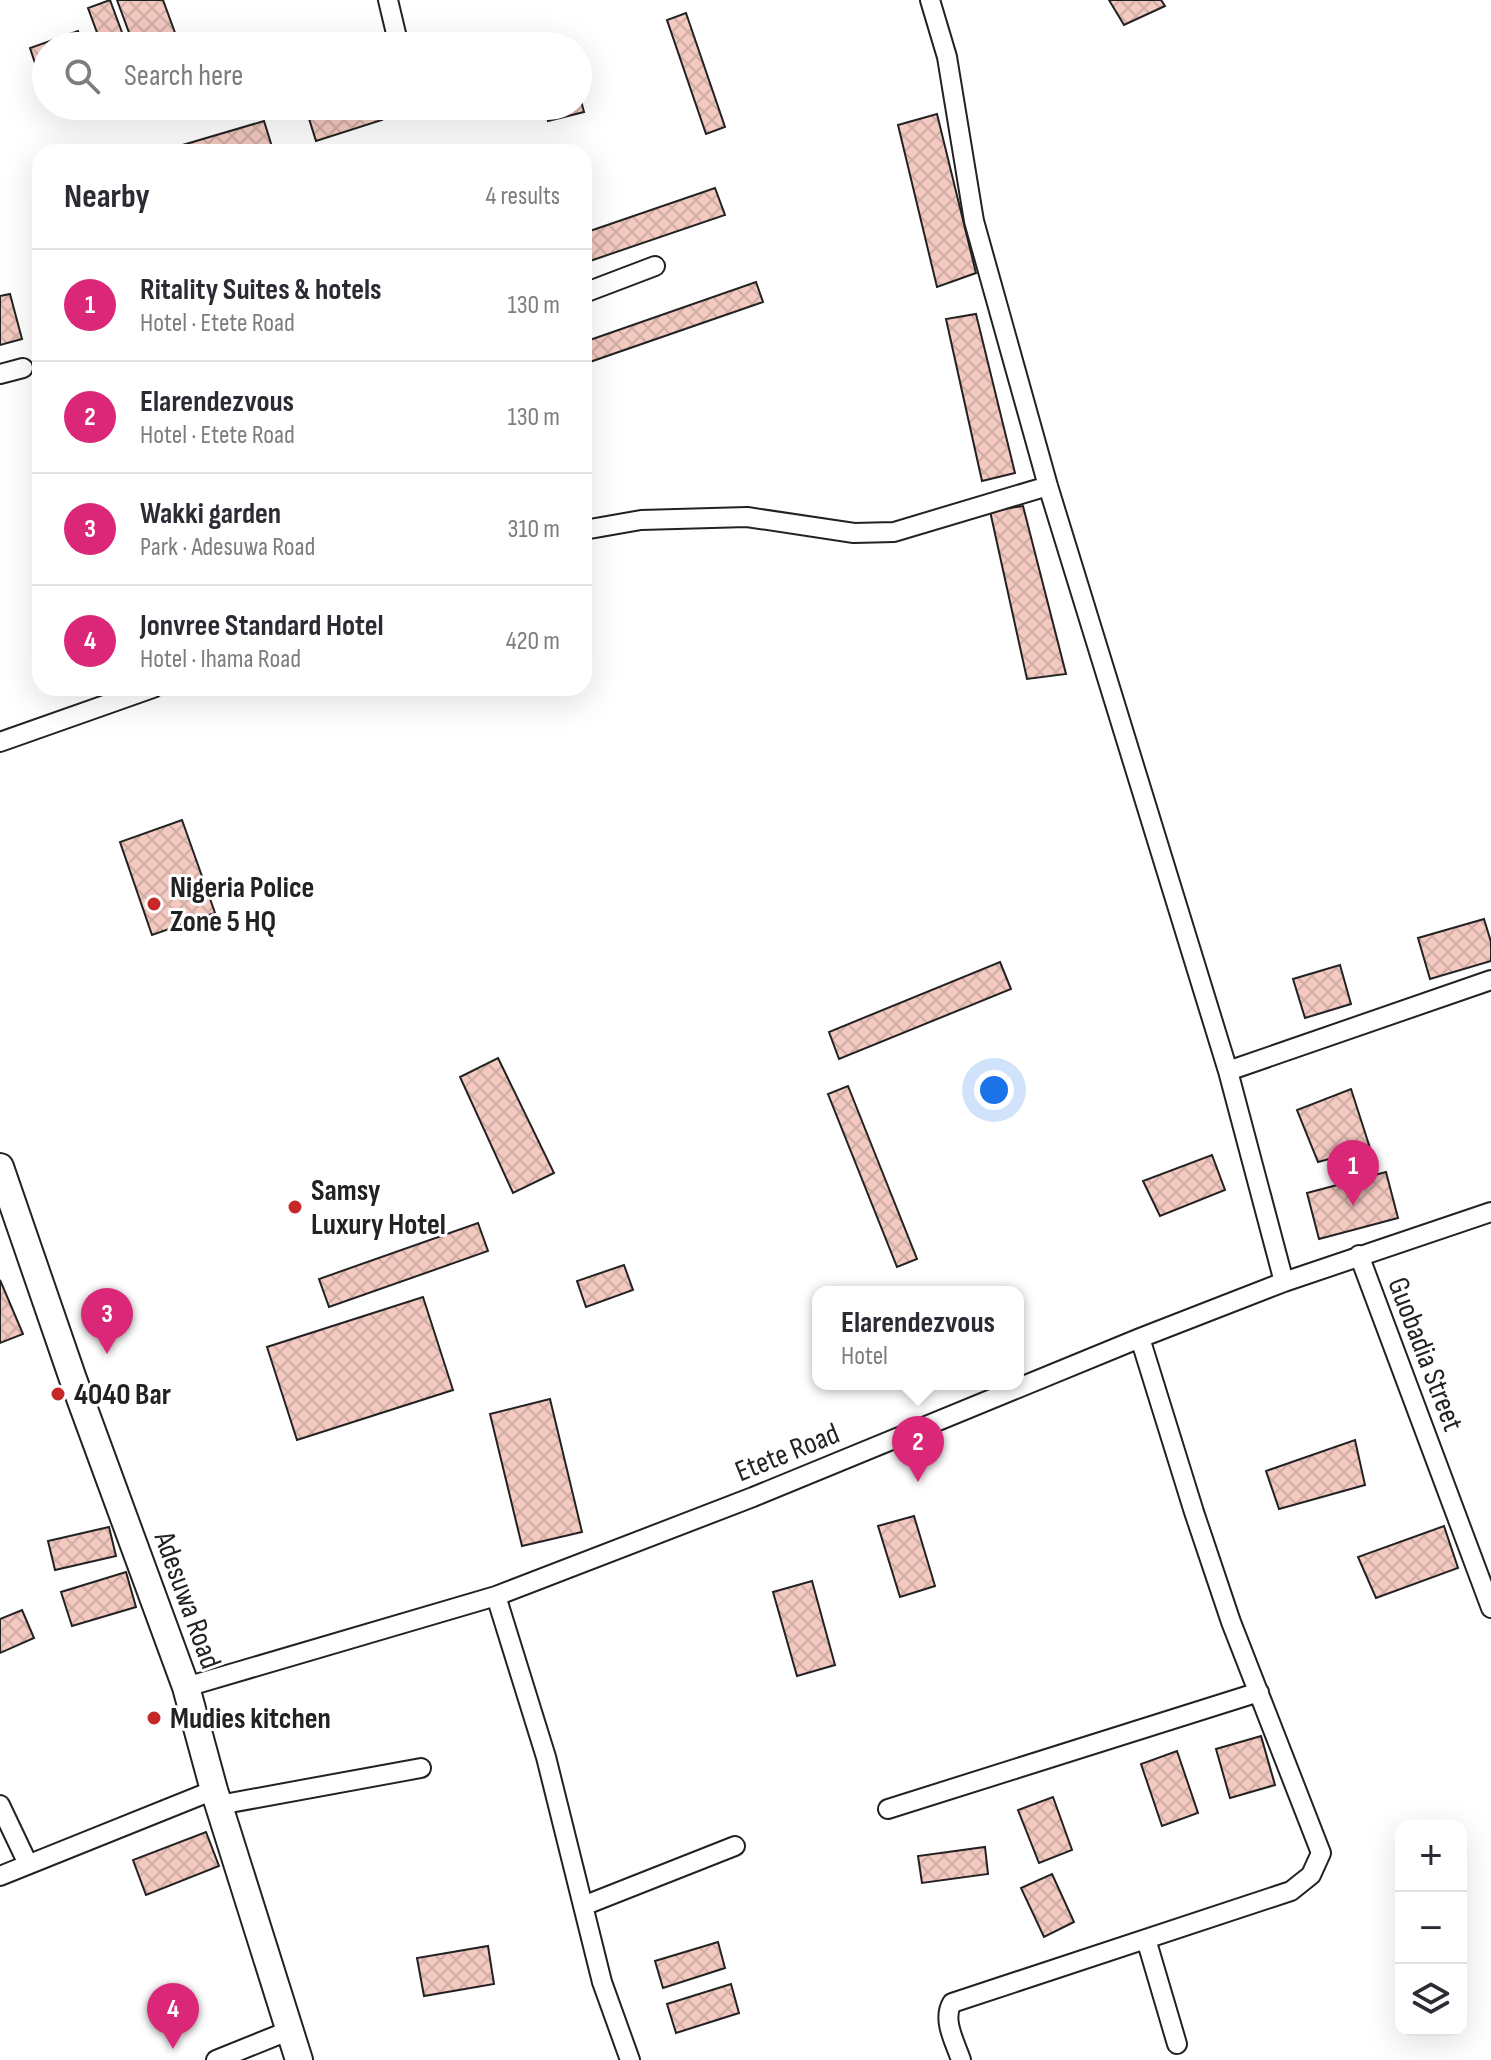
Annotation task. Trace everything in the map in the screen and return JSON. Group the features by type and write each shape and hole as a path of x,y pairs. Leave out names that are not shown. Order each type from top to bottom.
{"street":[{"path":"388,0 396,32"},
{"path":"930,0 947,57 974,221 1048,486 1228,1071 1284,1282"},
{"path":"592,290 655,266"},
{"path":"0,374 23,368"},
{"path":"592,529 641,520 747,517 854,533 894,532 1048,486"},
{"path":"0,742 130,696"},
{"path":"1228,1071 1491,980"},
{"name":"Adesuwa Road","path":"0,1167 73,1379 186,1687 217,1798 299,2060"},
{"name":"Etete Road","path":"1024,1386 1284,1282 1491,1212"},
{"name":"Guobadia Street","path":"1359,1255 1491,1608"},
{"path":"961,2060 947,2012 952,2003 1291,1891 1311,1875 1321,1853 1231,1622 1140,1338"},
{"name":"Etete Road","path":"186,1687 496,1596 753,1497 1013,1390"},
{"path":"496,1596 546,1757 602,1982 630,2060"},
{"path":"888,1809 1259,1692"},
{"path":"0,1876 217,1798 421,1768"},
{"path":"0,1805 28,1864"},
{"path":"583,1906 735,1846"},
{"path":"1146,1939 1177,2044"},
{"path":"216,2060 288,2031"}],"building":[{"path":"110,0 122,32 97,32 88,8"},
{"path":"117,0 163,0 175,32 129,32"},
{"path":"1109,0 1161,0 1165,6 1124,25"},
{"path":"686,13 725,127 706,134 667,20"},
{"path":"937,114 976,273 937,287 898,125"},
{"path":"309,120 382,120 316,141"},
{"path":"264,121 271,144 186,144"},
{"path":"715,188 725,215 592,260 592,230"},
{"path":"756,282 763,302 592,361 592,339"},
{"path":"10,294 22,339 0,345 0,296"},
{"path":"976,314 1015,473 982,481 946,319"},
{"path":"1023,506 1066,674 1027,679 990,511"},
{"path":"182,820 215,913 152,935 120,842"},
{"path":"1484,919 1491,942 1491,961 1430,979 1418,938"},
{"path":"1000,962 1011,989 839,1059 829,1032"},
{"path":"1340,965 1351,1004 1305,1018 1293,979"},
{"path":"498,1058 554,1173 513,1193 460,1077"},
{"path":"848,1086 917,1259 897,1267 828,1094"},
{"path":"1351,1089 1370,1148 1318,1162 1297,1110"},
{"path":"1212,1155 1225,1190 1160,1216 1143,1181"},
{"path":"1386,1172 1398,1218 1319,1239 1307,1193"},
{"path":"478,1223 488,1251 329,1307 319,1279"},
{"path":"624,1265 633,1290 586,1307 577,1281"},
{"path":"0,1280 23,1334 0,1343"},
{"path":"423,1297 453,1390 297,1440 267,1347"},
{"path":"550,1399 582,1532 522,1546 490,1414"},
{"path":"1355,1440 1365,1485 1279,1509 1266,1471"},
{"path":"914,1516 935,1586 900,1597 878,1526"},
{"path":"1444,1526 1458,1568 1376,1598 1358,1557"},
{"path":"109,1527 116,1556 55,1570 48,1541"},
{"path":"126,1572 136,1607 72,1626 61,1592"},
{"path":"812,1581 835,1665 797,1676 773,1592"},
{"path":"22,1610 34,1638 0,1653 0,1619"},
{"path":"1261,1736 1275,1785 1230,1798 1216,1749"},
{"path":"1177,1751 1198,1813 1162,1826 1141,1764"},
{"path":"1053,1797 1072,1850 1039,1863 1018,1810"},
{"path":"206,1832 219,1866 146,1895 133,1860"},
{"path":"985,1847 988,1874 922,1883 918,1856"},
{"path":"1052,1874 1074,1922 1044,1937 1021,1888"},
{"path":"718,1942 725,1968 663,1988 655,1961"},
{"path":"488,1946 494,1984 424,1996 417,1958"},
{"path":"731,1984 739,2013 676,2033 667,2004"}],"place":[{"name":"Nigeria Police Zone 5 HQ","path":"154,904"},
{"name":"Ritality Suites & hotels","path":"1353,1206"},
{"name":"Samsy Luxury Hotel","path":"295,1207"},
{"name":"Wakki garden","path":"107,1354"},
{"name":"4040 Bar","path":"58,1394"},
{"name":"Elarendezvous","path":"918,1482"},
{"name":"Mudies kitchen","path":"154,1718"},
{"name":"Jonvree Standard Hotel","path":"173,2049"}]}
